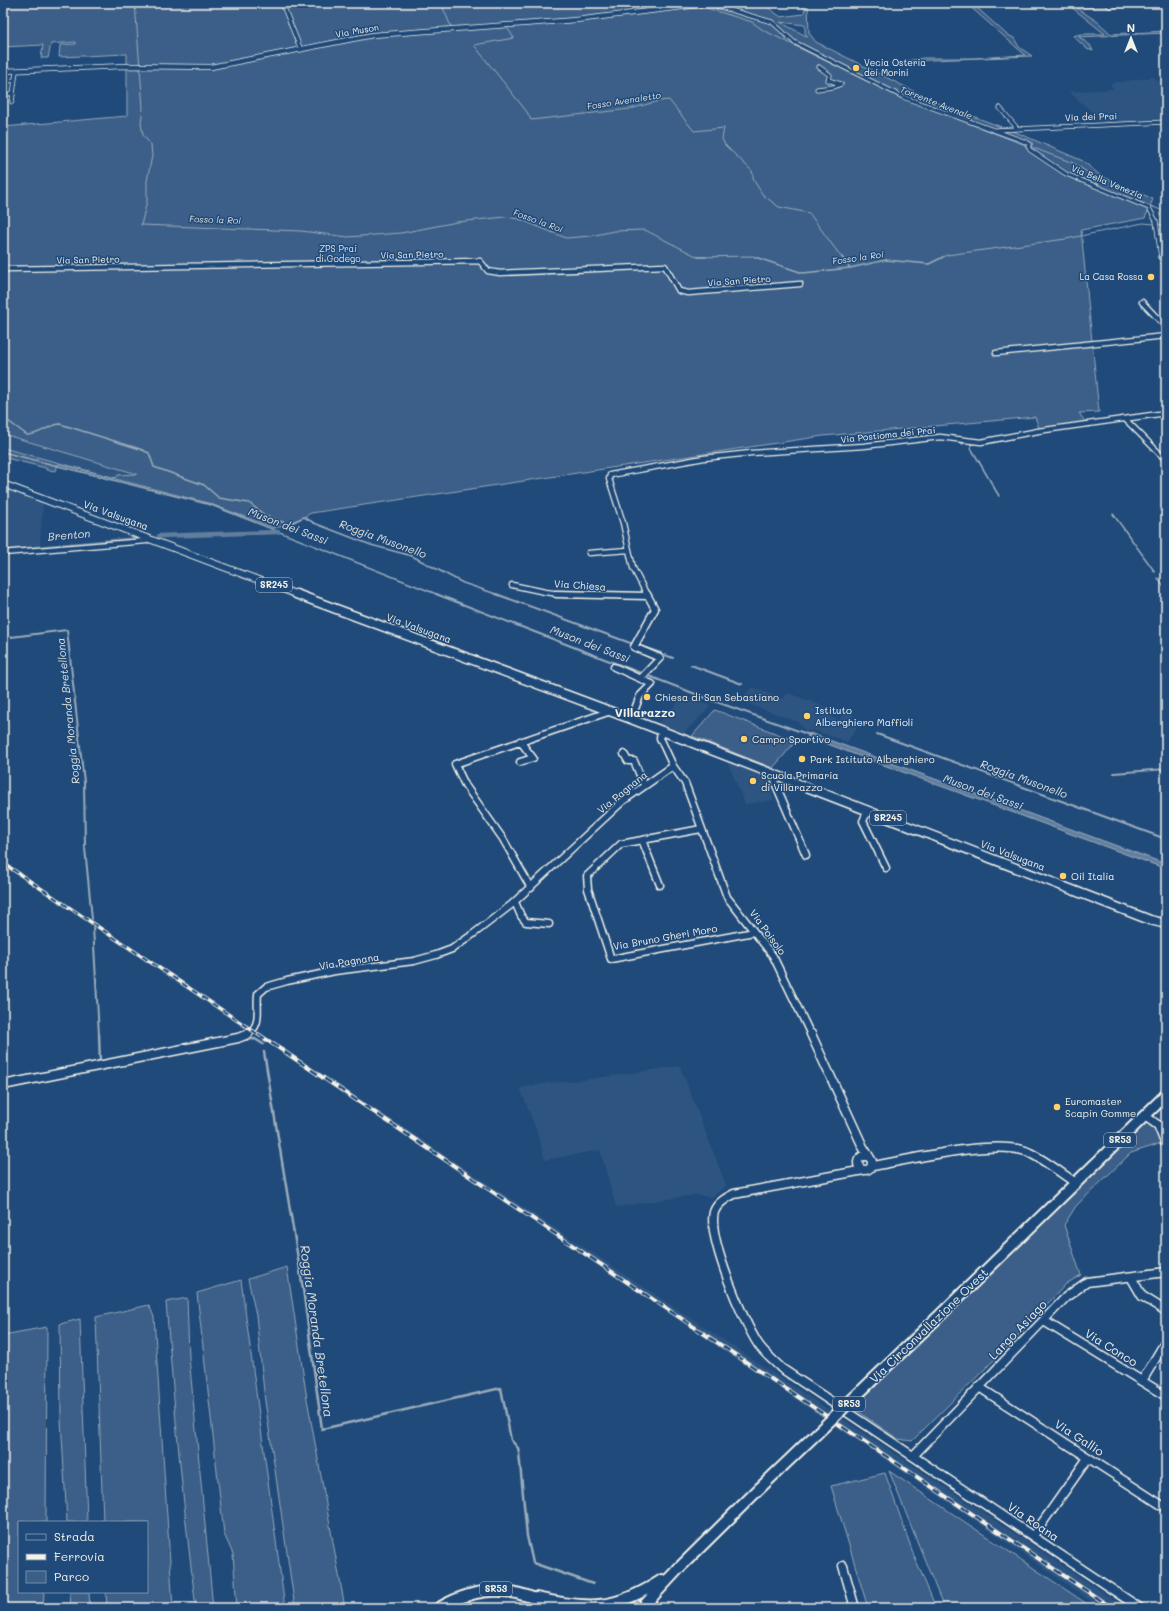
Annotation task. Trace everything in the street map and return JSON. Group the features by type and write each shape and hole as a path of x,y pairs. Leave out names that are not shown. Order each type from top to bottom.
{"main road":[{"name":"Via Muson","path":"3,72 138,66 186,68 215,66 373,35 449,28 576,20 713,3"},
{"name":"Via Valsugana","path":"3,484 611,711 1150,920 1166,928"},
{"name":"Via Valsugana","path":"1150,920 1166,924"},
{"name":"Via Circonvallazione Ovest","path":"642,1608 678,1569 760,1488 1166,1096"},
{"name":"Via Circonvallazione Ovest","path":"439,1608 459,1597 485,1590 513,1591 536,1598 586,1608 609,1605 636,1597 678,1569"},
{"name":"Via Circonvallazione Ovest","path":"536,1598 554,1608"}],"street":[{"path":"282,3 301,50"},
{"name":"Via Bella Venezia","path":"713,3 772,22 794,42 903,97 1026,142 1030,145 1033,152 1066,174 1149,208 1156,216 1158,252 1166,265"},
{"path":"1110,6 1165,3"},
{"path":"817,88 834,87 841,84 828,80 830,75 819,67"},
{"path":"12,102 16,71"},
{"path":"3,72 10,73"},
{"path":"3,82 14,80"},
{"path":"3,95 13,93"},
{"path":"1000,108 1017,128"},
{"name":"Via dei Prai","path":"995,131 1017,128 1166,122"},
{"name":"Via San Pietro","path":"3,269 480,261 488,271 500,273 666,266 679,291 688,293 800,284"},
{"path":"1142,302 1166,327"},
{"path":"996,354 1166,336"},
{"name":"Via Postioma dei Prai","path":"628,550 623,523 609,479 610,475 682,461 733,454 864,446 940,437 981,442 1038,431 1166,413"},
{"path":"1125,419 1166,460"},
{"path":"3,553 146,541 150,539"},
{"path":"589,553 628,550 632,568 654,606 654,613 634,647 659,657 644,674"},
{"name":"Via Chiesa","path":"512,585 536,590 570,594 647,596"},
{"path":"614,667 644,674 652,684 640,696 631,719"},
{"path":"531,888 503,839 464,785 455,764 611,711"},
{"name":"Via Poisolo","path":"662,731 660,738 673,766 685,783 727,898 773,956 871,1162"},
{"path":"520,741 533,758 520,762"},
{"path":"624,754 628,761 634,761 644,785"},
{"name":"Via Pagnana","path":"3,1085 246,1036 257,1027 259,1023 258,994 266,987 358,968 427,958 447,951 463,942 515,902 559,860 644,785 673,766"},
{"path":"780,776 776,780 776,786 806,854"},
{"path":"868,810 863,821 886,868"},
{"name":"Via Bruno Gheri Moro","path":"701,830 621,844 587,876 588,889 611,959 754,932"},
{"path":"642,840 660,885"},
{"path":"515,902 521,918 527,924 549,924"},
{"path":"1145,1116 1166,1131"},
{"path":"1158,1125 1166,1145"},
{"path":"848,1172 858,1160 863,1147"},
{"path":"858,1160 865,1156 871,1162 882,1165 979,1148 1011,1147 1036,1156 1076,1183"},
{"path":"858,1160 859,1167 864,1170 869,1169 871,1162"},
{"name":"Via Roana","path":"864,1170 734,1194 717,1205 712,1218 713,1231 743,1318 765,1353 781,1368 1140,1608"},
{"name":"Largo Asiago","path":"913,1456 979,1387 1082,1284 1166,1272"},
{"path":"1131,1276 1142,1296 1166,1311"},
{"name":"Via Conco","path":"1044,1321 1166,1396"},
{"path":"1142,1381 1166,1341"},
{"name":"Via Gallio","path":"979,1387 1166,1508"},
{"path":"1033,1536 1088,1458"},
{"path":"843,1566 855,1608"}],"shaded area":[{"path":"1153,77 1166,87 1166,121 1105,123 1069,92 1114,89 1110,85 1113,83"},
{"path":"3,426 139,470 136,476 118,475 116,478 3,448"},
{"path":"3,488 43,502 40,545 3,548"},
{"name":"Istituto Alberghiero Maffioli","path":"752,687 783,699 788,693 836,711 831,717 839,720 845,711 854,715 852,718 861,723 847,742 813,730 804,730 798,722 741,701"},
{"path":"684,696 711,706 684,733 658,723"},
{"path":"810,733 1166,864 1166,869 807,736"},
{"name":"Scuola Primaria di Villarazzo","path":"727,761 769,777 774,789 770,790 774,800 745,804"},
{"path":"3,860 253,1027 248,1031 3,866"},
{"path":"257,1030 1126,1608 1101,1608 989,1530 253,1033"},
{"path":"680,1066 726,1185 712,1197 694,1195 616,1207 600,1150 545,1160 537,1132 520,1088"}],"green space":[{"name":"ZPS Prai di Godego","path":"3,3 762,3 781,17 803,14 805,10 802,6 803,3 809,3 809,33 816,42 935,102 1020,134 1083,161 1101,176 1153,199 1145,218 1081,230 1099,412 1079,413 1086,423 1039,428 1035,417 823,436 311,513 289,525 274,528 208,503 58,464 56,471 46,470 46,468 6,458 3,460 3,448 116,478 118,475 137,474 3,434 3,127 127,116 127,54 59,57 60,45 76,44 76,42 51,44 48,58 41,58 43,45 3,47","holes":["780,22 805,25 805,33 808,37"]},
{"path":"966,3 974,5 1006,34 1014,38 1019,47 1032,56 907,61 923,58 974,58 1025,55"},
{"path":"1166,3 1165,7 1155,5 1077,8 1098,22 1111,34 1166,31 1166,33 1079,37 1090,45 1093,51 1087,49 1073,36 1081,34 1105,34 1070,6"},
{"name":"Campo Sportivo","path":"715,710 796,741 773,768 692,736"},
{"path":"1145,1123 1154,1124 1162,1143 1131,1153 1076,1206 1064,1225 1081,1275 1066,1284 1009,1345 912,1441 898,1439 853,1408"},
{"path":"287,1267 307,1399 345,1608 295,1608 265,1401 256,1315 248,1279"},
{"path":"241,1280 285,1608 237,1608 233,1554 224,1534 197,1293"},
{"path":"187,1298 189,1357 213,1608 196,1608 172,1378 166,1302"},
{"path":"149,1305 154,1317 173,1608 107,1608 106,1593 148,1593 148,1521 103,1521 96,1317"},
{"path":"80,1319 87,1521 67,1521 61,1420 60,1324"},
{"path":"47,1327 46,1521 18,1521 18,1593 44,1593 43,1608 3,1608 3,1335"},
{"path":"898,1451 1038,1545 1037,1546"},
{"path":"889,1471 1093,1608 944,1608"},
{"path":"885,1473 913,1553 936,1608 868,1608 831,1486"},
{"path":"1042,1547 1132,1608 1130,1608"},
{"path":"70,1593 89,1593 90,1608 71,1608"}],"waterway":[{"name":"Fosso la Roi","path":"135,3 143,108 141,123 143,135 151,145 152,156 147,181 147,201 141,225 301,231 348,237 401,233 457,222 505,217 519,219 566,238 591,236 614,231 645,230 698,257"},
{"name":"Torrente Avenale","path":"441,3 452,29"},
{"name":"Torrente Avenale","path":"700,6 752,22 763,30 897,96"},
{"name":"Fosso Avenaletto","path":"506,26 514,38 474,45 527,112 531,120 630,109 659,101 669,100 694,131 724,128 722,139 725,145 752,171 754,181 763,195 779,207 809,213 842,258"},
{"name":"Torrente Avenale","path":"920,105 1073,163 1087,172 1099,185"},
{"name":"Torrente Avenale","path":"1121,195 1161,210 1166,215"},
{"name":"Fosso la Roi","path":"850,268 886,260 929,264 947,255 1066,239 1143,223 1166,225"},
{"name":"Fosso la Roi","path":"698,257 753,256 758,258"},
{"name":"Fosso la Roi","path":"698,257 706,257"},
{"name":"Fosso Avenaletto","path":"842,257 850,268"},
{"name":"Fosso la Roi","path":"758,258 803,273 850,268"},
{"name":"Roggia Musonello","path":"8,421 27,435 32,435 60,424 140,449 149,453 154,467 204,485 219,498 249,503 266,516 288,524 304,517 314,523 371,545 412,556 463,583 496,594"},
{"path":"1033,434 1039,433"},
{"path":"987,444 1015,438"},
{"path":"958,441 963,444"},
{"path":"875,447 912,442"},
{"path":"980,444 971,444 971,448 999,496"},
{"name":"Muson dei Sassi","path":"3,452 211,505 439,595"},
{"path":"1113,514 1155,572"},
{"name":"Brenton","path":"159,536 278,532"},
{"name":"Brenton","path":"3,551 137,539"},
{"path":"1158,578 1166,590"},
{"name":"Muson dei Sassi","path":"436,594 711,700 810,735"},
{"name":"Roggia Musonello","path":"496,594 633,644"},
{"name":"Roggia Moranda Bretellona","path":"11,637 67,630 84,782 85,846"},
{"path":"637,645 661,653"},
{"name":"Roggia Musonello","path":"665,655 673,658"},
{"name":"Roggia Musonello","path":"691,665 742,684"},
{"name":"Roggia Musonello","path":"877,734 1166,839"},
{"path":"1114,773 1166,769"},
{"name":"Roggia Moranda Bretellona","path":"85,848 92,919"},
{"name":"Roggia Moranda Bretellona","path":"93,927 99,1035"},
{"name":"Roggia Moranda Bretellona","path":"99,1034 100,1063"},
{"name":"Roggia Moranda Bretellona","path":"243,1040 255,1039 263,1044"},
{"name":"Roggia Moranda Bretellona","path":"264,1052 303,1289 322,1429 501,1388 511,1440 518,1448 519,1453 527,1536 533,1563 593,1584"}],"railway":[{"path":"3,863 259,1035"},
{"path":"258,1034 1112,1608"}],"place":[{"name":"Vecia Osteria dei Morini","path":"856,68"},
{"name":"La Casa Rossa","path":"1151,277"},
{"name":"Chiesa di San Sebastiano","path":"647,697"},
{"name":"Istituto Alberghiero Maffioli","path":"807,716"},
{"name":"Campo Sportivo","path":"744,739"},
{"name":"Park Istituto Alberghiero","path":"802,759"},
{"name":"Scuola Primaria di Villarazzo","path":"753,781"},
{"name":"Oil Italia","path":"1063,876"},
{"name":"Euromaster Scapin Gomme","path":"1057,1107"}],"district":[{"name":"Villarazzo","path":"645,713"}]}
